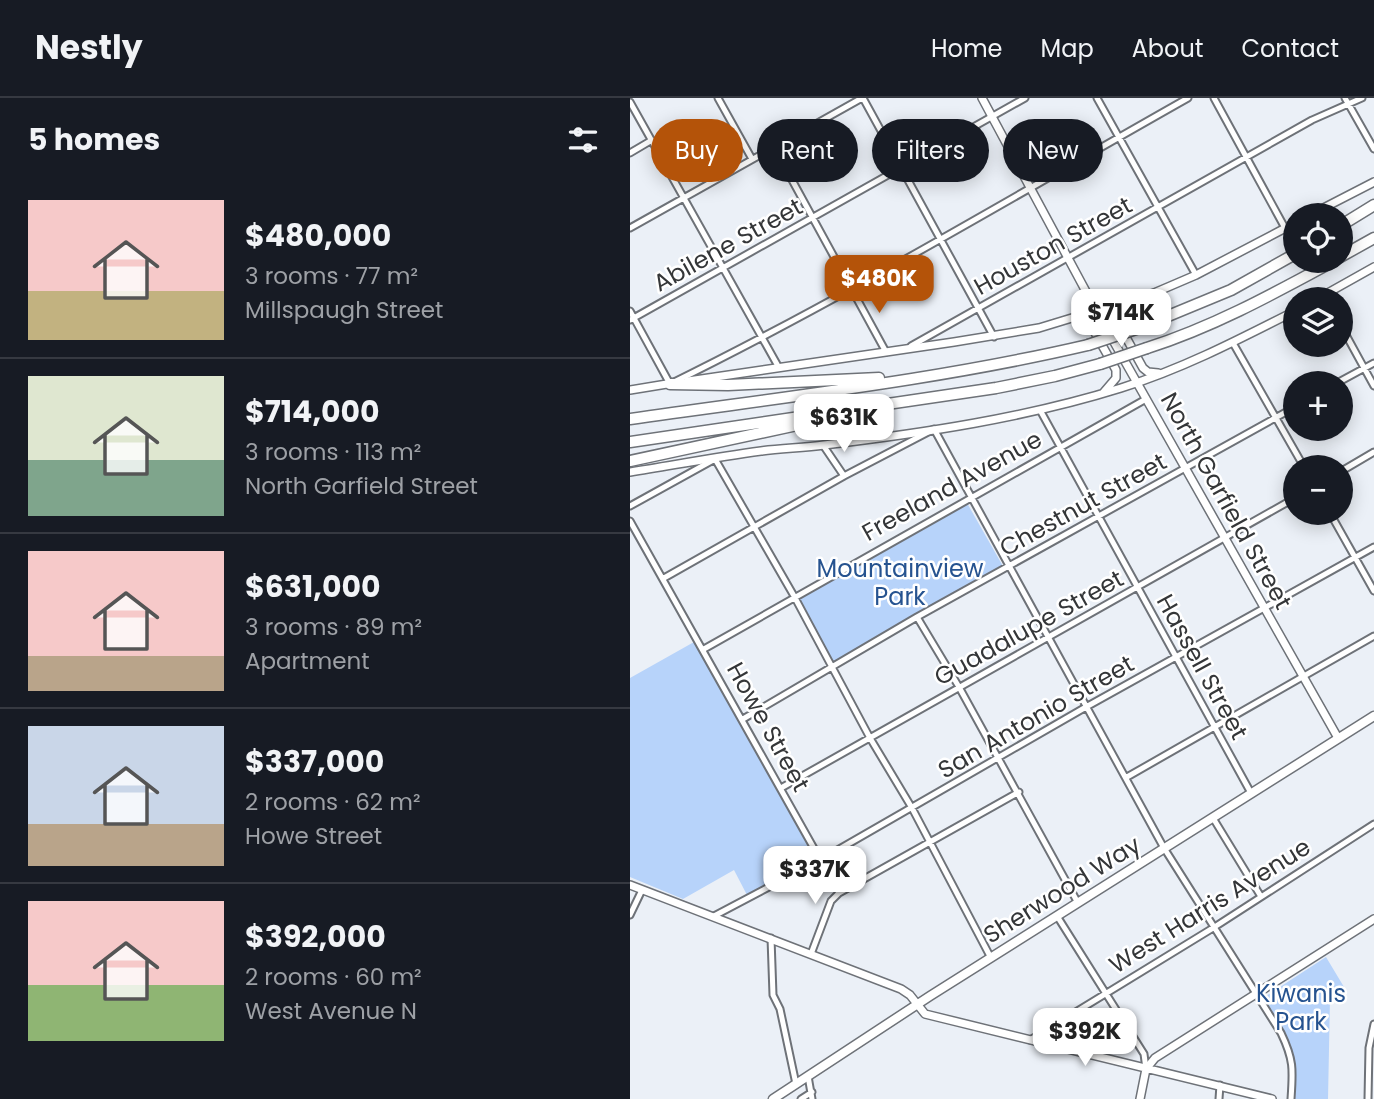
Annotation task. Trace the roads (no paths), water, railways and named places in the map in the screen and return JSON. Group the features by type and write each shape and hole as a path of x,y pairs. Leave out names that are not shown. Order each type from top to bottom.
{"highway":[{"path":"1353,219 1374,205"},
{"path":"1353,222 1374,211"},
{"path":"1353,250 1374,239"},
{"path":"630,419 932,376 1088,345 1139,328 1231,290 1283,261"},
{"path":"630,461 920,400 1055,376 1100,364 1182,337 1239,312 1312,273"},
{"path":"670,384 728,385 932,376"},
{"path":"630,442 920,400"}],"main road":[{"name":"North Garfield Street","path":"982,98 1097,312 1338,738"},
{"path":"1333,203 1374,182"},
{"path":"630,390 778,366 993,337 1097,312 1196,275 1283,229"},
{"path":"1342,287 1374,267"},
{"path":"1129,301 1119,313 1118,323 1143,368 1148,372 1165,373"},
{"path":"1076,317 1090,324 1116,370 1116,378 1104,393"},
{"path":"630,472 762,451 934,429 1040,410 1165,373 1283,317"},
{"name":"Sherwood Way","path":"773,1099 1374,716"},
{"path":"630,885 901,989 910,995 925,1014 1272,1099"},
{"path":"1140,1099 1146,1069 1155,1058 1374,919"}],"street":[{"path":"718,98 752,159"},
{"path":"825,119 863,98 875,119"},
{"name":"Abilene Street","path":"988,119 1025,98"},
{"path":"1097,98 1196,275"},
{"path":"630,311 670,384 853,289 1188,98"},
{"path":"1214,98 1283,224"},
{"path":"1345,98 1374,149"},
{"name":"Houston Street","path":"909,347 1312,120 1362,98"},
{"path":"630,102 651,138"},
{"path":"630,153 651,141"},
{"path":"630,229 757,156"},
{"path":"675,182 778,366"},
{"path":"793,182 886,352"},
{"name":"Abilene Street","path":"632,319 875,182"},
{"path":"909,182 993,337"},
{"path":"1233,343 1297,455"},
{"path":"1353,348 1374,386"},
{"path":"1353,375 1374,363"},
{"name":"Freeland Avenue","path":"704,649 1146,399"},
{"name":"Hassell Street","path":"1040,410 1251,793"},
{"name":"Chestnut Street","path":"743,719 917,617 1283,413"},
{"path":"664,578 844,476 934,429 1164,848 1281,1033 1291,1054 1293,1078 1290,1099"},
{"path":"823,445 844,476"},
{"path":"1353,464 1374,452"},
{"path":"630,506 715,459 794,596 870,738 912,808 991,958"},
{"name":"Guadalupe Street","path":"781,788 1283,505"},
{"name":"Howe Street","path":"630,521 839,893"},
{"path":"1337,525 1374,591"},
{"name":"San Antonio Street","path":"714,916 822,859 1086,707 1374,547"},
{"path":"917,617 959,687 1078,903"},
{"path":"1127,777 1374,636"},
{"path":"811,954 831,901 839,893 1018,792"},
{"path":"1213,818 1260,895"},
{"name":"West Harris Avenue","path":"1030,1040 1213,928 1260,895 1374,824"},
{"path":"630,915 642,890"},
{"path":"1058,916 1144,1054 1146,1069"},
{"path":"771,938 773,995 780,1009 796,1084"},
{"path":"1368,1099 1369,1048 1374,1024"},
{"path":"801,1099 812,1096 808,1076"},
{"path":"1219,1099 1220,1085"}],"park label":[{"name":"Mountainview Park","path":"900,583"},
{"name":"Kiwanis Park","path":"1301,1008"}]}
